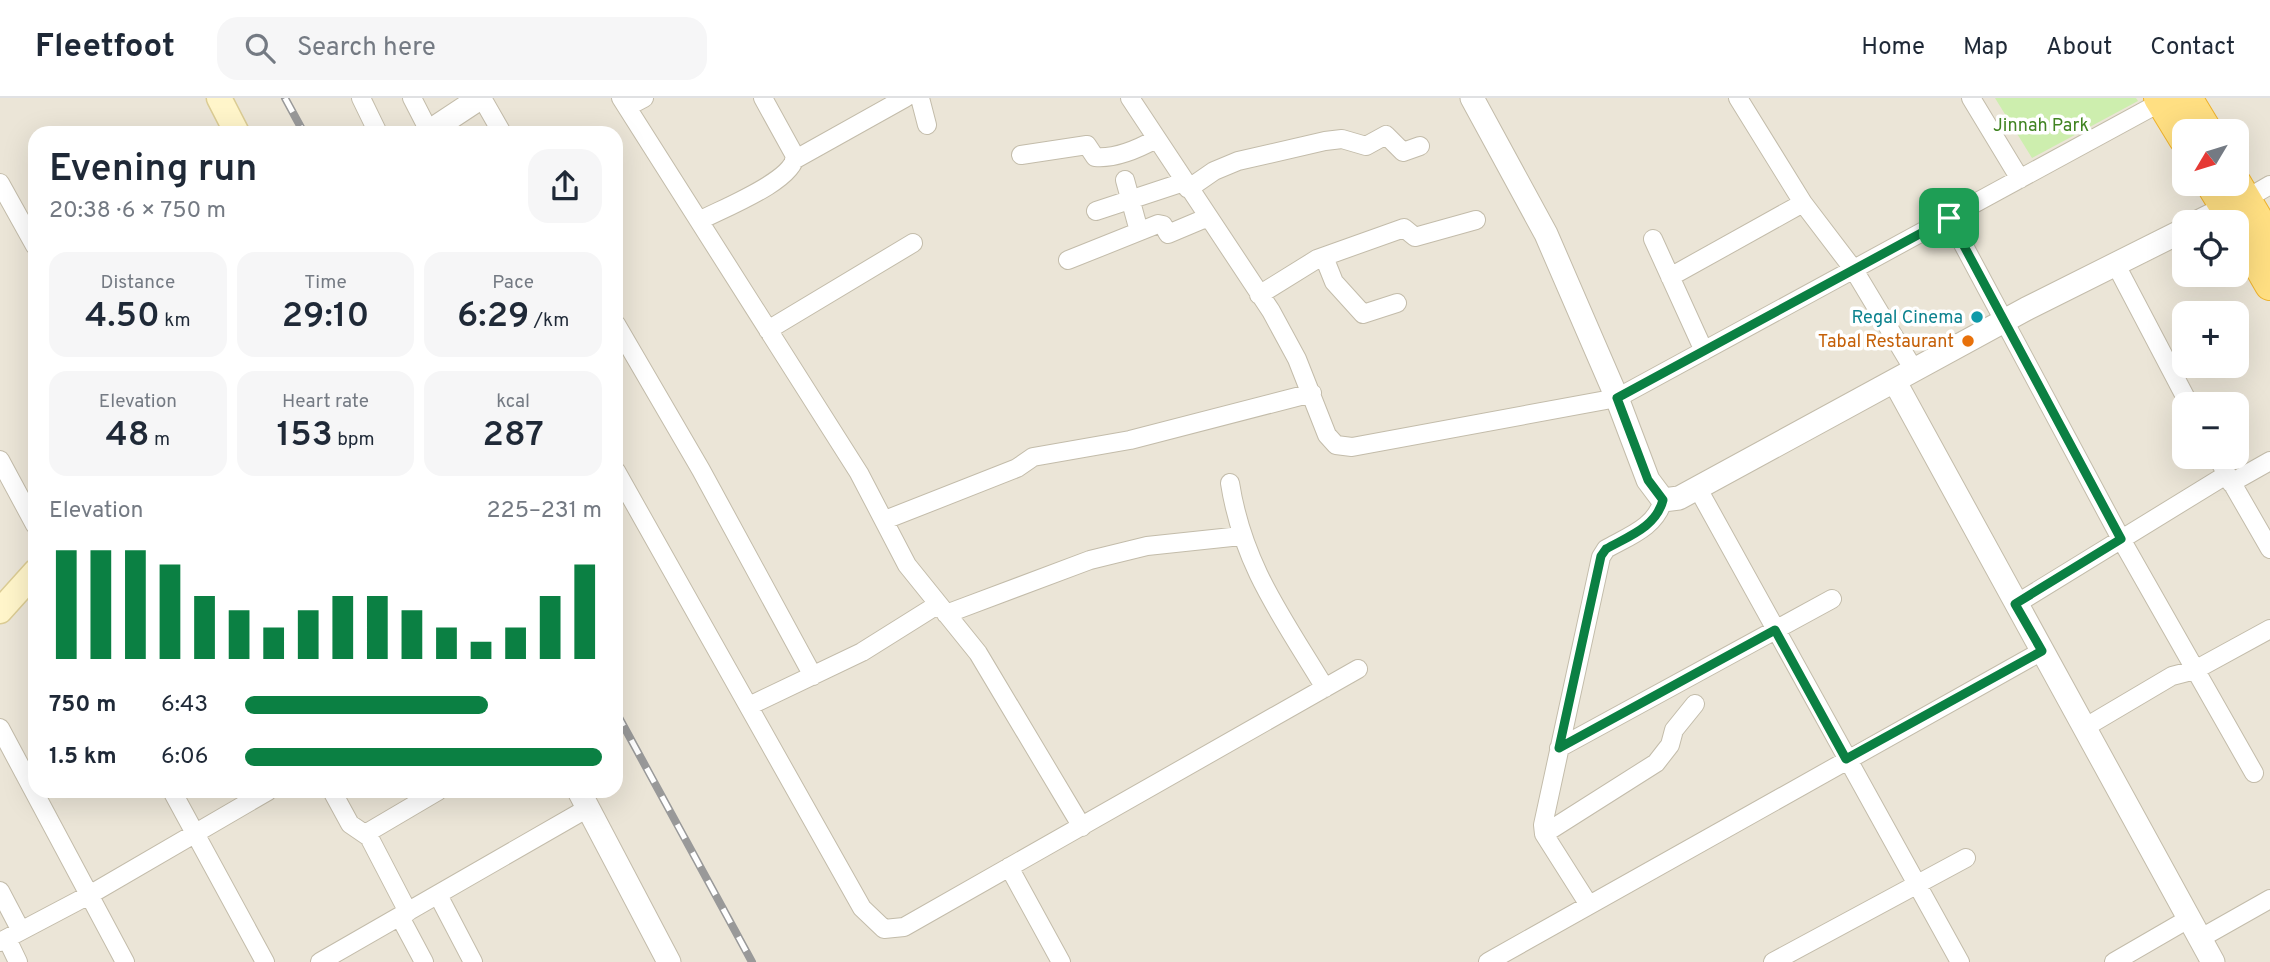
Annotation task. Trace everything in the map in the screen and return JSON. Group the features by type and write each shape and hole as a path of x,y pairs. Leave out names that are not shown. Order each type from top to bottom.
{"highway":[{"path":"2169,99 2193,119"},
{"path":"2169,99 2176,119"},
{"path":"2237,201 2270,240"},
{"path":"2237,201 2270,285"}],"main road":[{"path":"219,98 233,126"},
{"path":"0,611 28,580"}],"street":[{"path":"360,98 375,126"},
{"path":"412,98 426,126"},
{"path":"438,126 481,98 498,126"},
{"path":"644,98 624,102 885,520 907,565 992,675 1082,827"},
{"path":"699,221 781,178 792,168 794,160 763,98"},
{"path":"794,160 905,98"},
{"path":"920,98 927,125"},
{"path":"1130,98 1206,218 1259,295 1297,359 1327,435 1336,445 1352,447 1617,398 2169,99"},
{"path":"1472,98 1546,234 1617,398 1648,480 1663,500"},
{"path":"1738,98 1803,203 1854,270 2015,604 2213,962"},
{"path":"1971,98 2020,179"},
{"path":"1096,211 1130,199 1186,186 1228,164 1325,141 1342,139 1366,146 1387,135 1403,152 1420,146"},
{"path":"1021,155 1087,145 1095,158 1128,152 1156,139"},
{"path":"1125,180 1139,231"},
{"path":"0,183 28,233"},
{"path":"2220,210 2237,201"},
{"path":"1670,277 1803,203"},
{"path":"1068,260 1160,223 1168,234 1206,218"},
{"path":"1949,218 2007,320 2121,539 2254,774"},
{"path":"1259,295 1324,257 1404,228 1416,237 1476,220"},
{"path":"1663,500 1679,498 2007,320 2172,236"},
{"path":"1653,239 1704,351"},
{"path":"768,330 913,243"},
{"path":"1324,257 1334,282 1363,314 1397,303"},
{"path":"2116,265 2183,392"},
{"path":"623,336 701,470 813,676"},
{"path":"885,520 1017,468 1033,457 1130,440 1312,393"},
{"path":"0,460 28,512"},
{"path":"2015,604 2121,539 2229,479 2270,461"},
{"path":"2224,469 2270,549"},
{"path":"623,483 862,908 877,926 890,930 904,927 1358,669"},
{"path":"1230,483 1241,536 1255,571 1325,688"},
{"path":"1697,487 1959,962"},
{"path":"1589,905 1544,834 1543,825 1601,556 1606,549 1653,522 1659,514 1663,500"},
{"path":"749,706 862,652 941,610 1102,556 1147,546 1241,536"},
{"path":"1559,748 1832,599"},
{"path":"2084,727 2172,676 2195,670 2270,629"},
{"path":"1488,962 2042,651"},
{"path":"1544,834 1656,763 1670,746 1674,730 1695,704"},
{"path":"0,727 28,778"},
{"path":"39,798 125,962"},
{"path":"176,798 265,962"},
{"path":"9,937 91,894 256,798"},
{"path":"335,798 350,824 365,834 424,962"},
{"path":"365,834 426,798"},
{"path":"320,962 438,895 583,799 670,962"},
{"path":"1773,962 1966,858"},
{"path":"1009,867 1061,962"},
{"path":"0,891 9,937 18,962"},
{"path":"438,895 473,962"},
{"path":"2114,962 2270,899"}],"shaded area":[{"path":"0,98 2270,98 2270,962 0,962"}],"green space":[{"name":"Jinnah Park","path":"1995,98 2136,98 2138,101 2032,158"}],"railway":[{"path":"285,98 300,126"},
{"path":"623,725 752,962"}],"place":[{"name":"Regal Cinema","path":"1977,317"},
{"name":"Tabal Restaurant","path":"1968,341"}],"route":[{"path":"1949,218 2007,320 2121,539 2015,604 2042,651 1846,759 1775,630 1559,748 1601,556 1606,549 1653,522 1659,514 1663,500 1651,487 1617,398 1949,218"}]}
